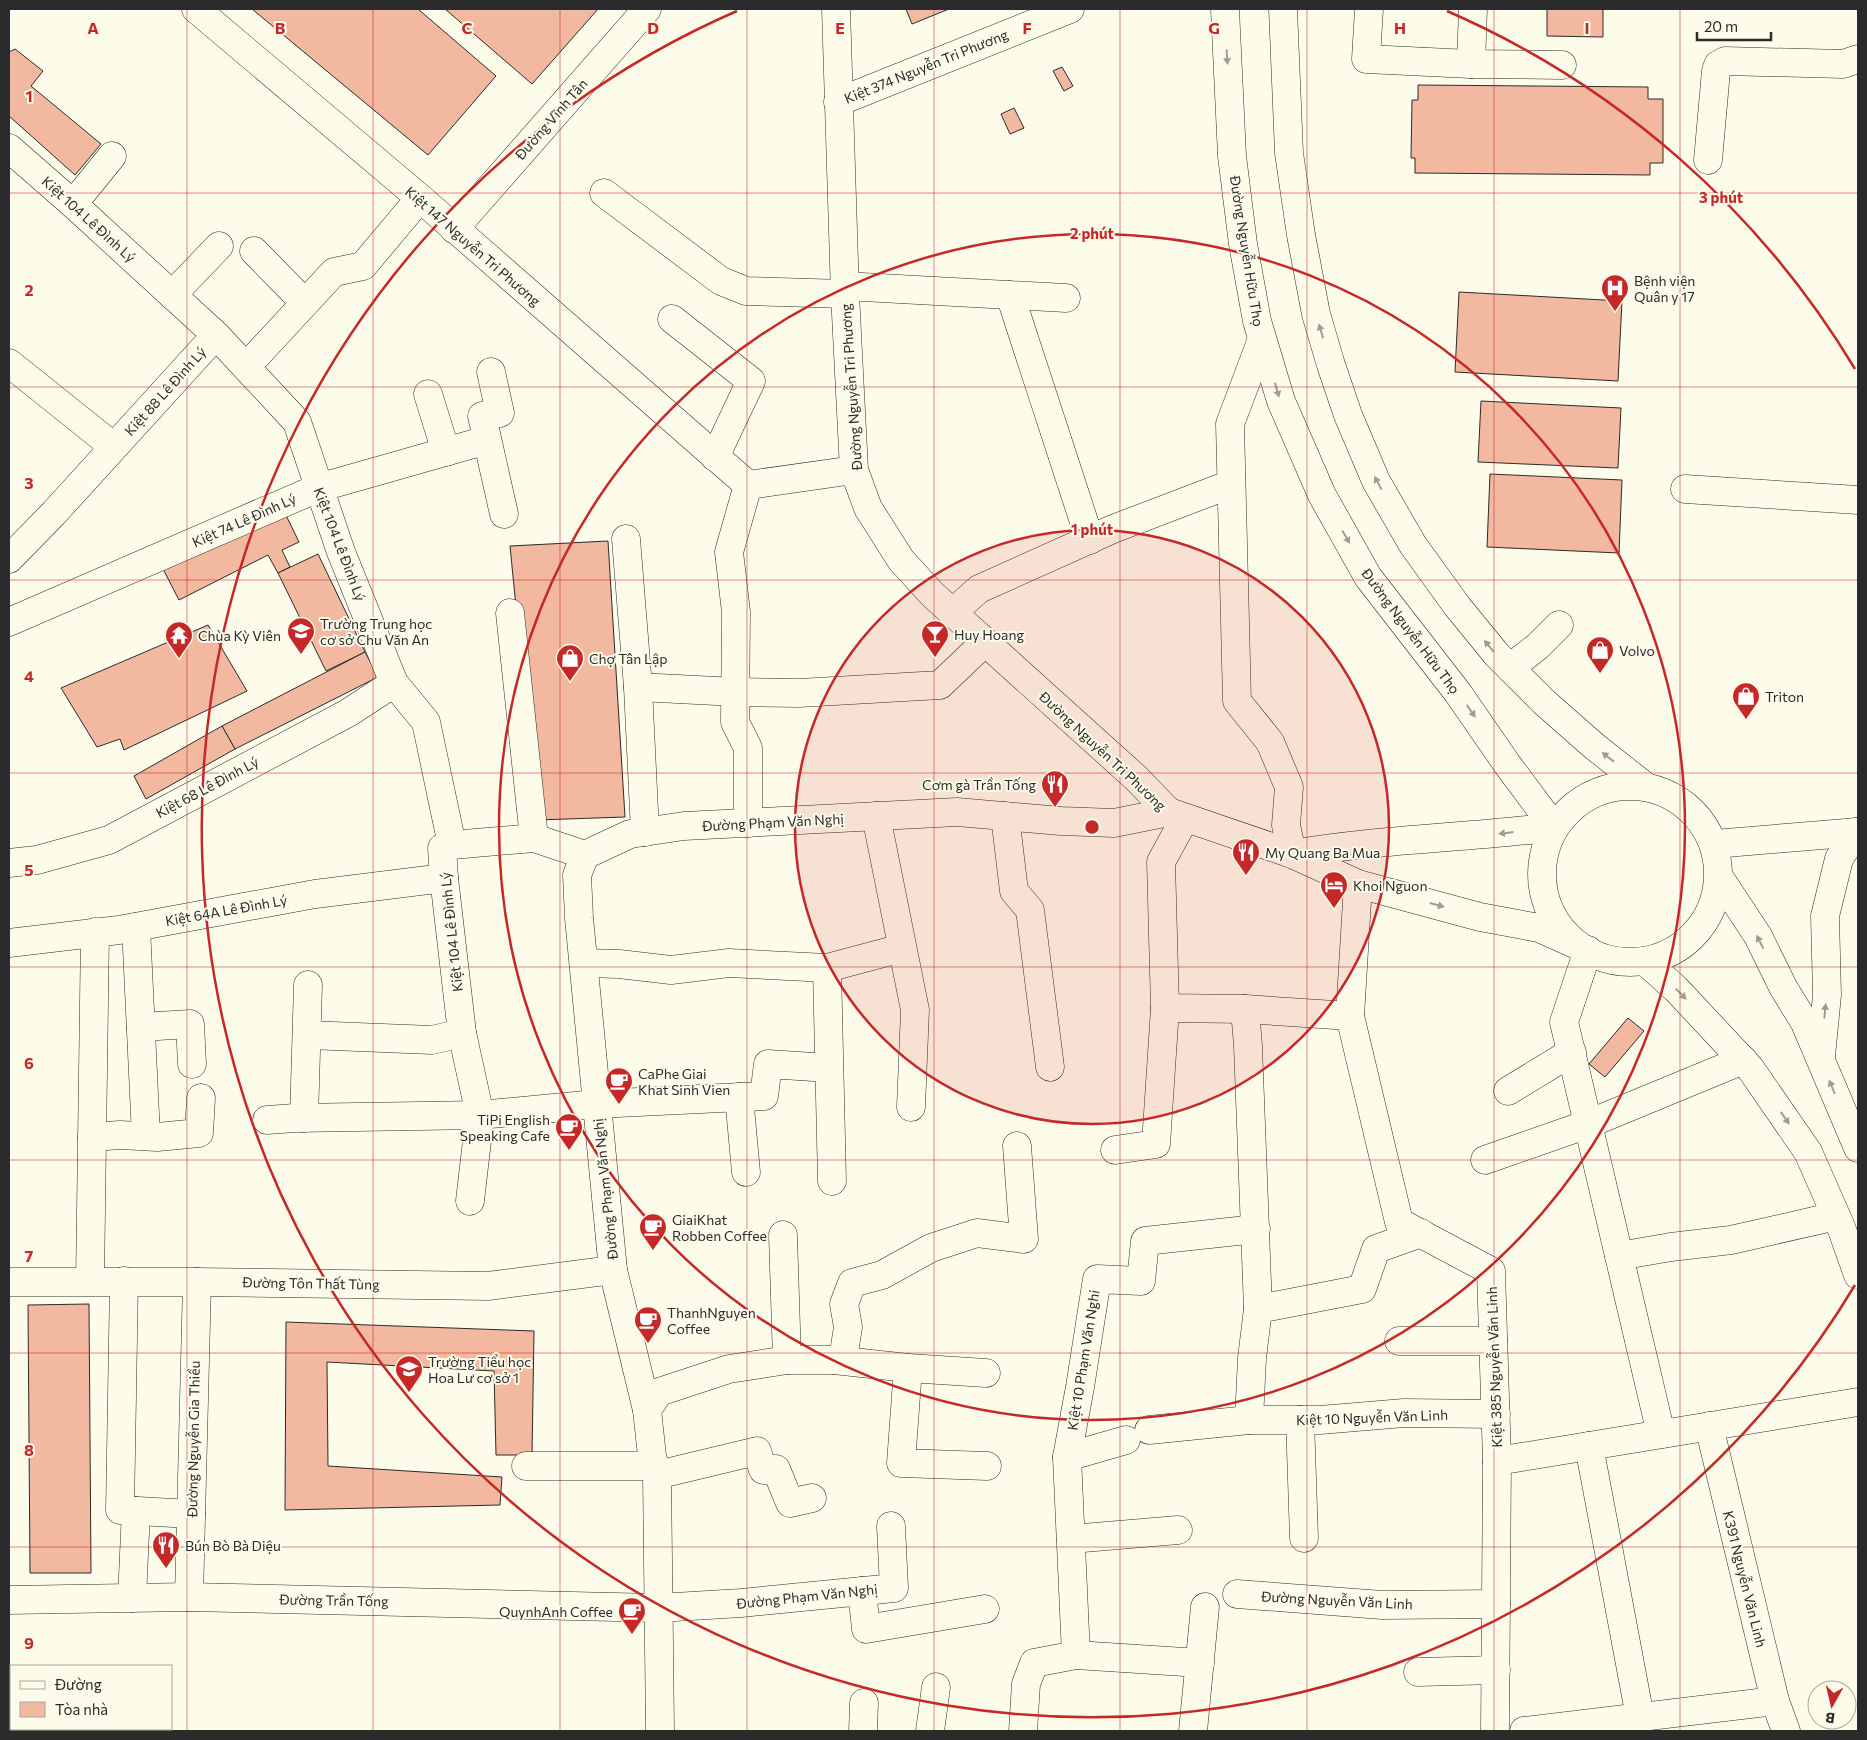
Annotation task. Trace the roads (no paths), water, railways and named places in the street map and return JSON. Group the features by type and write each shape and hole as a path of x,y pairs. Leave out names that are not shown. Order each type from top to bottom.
{"street":[{"name":"Kiệt 147 Nguyễn Tri Phương","path":"196,9 420,198 748,485"},
{"name":"Đường Vĩnh Tân","path":"454,229 647,9"},
{"name":"Đường Nguyễn Tri Phương","path":"836,9 844,290 854,470 868,508 901,560 932,595 1177,815 1292,854 1358,884 1480,917 1538,928 1582,948"},
{"name":"Kiệt 374 Nguyễn Tri Phương","path":"838,102 1070,9"},
{"name":"Đường Nguyễn Hữu Thọ","path":"1225,9 1232,156 1243,244 1257,321 1281,401 1322,496 1368,577 1458,693 1507,764 1554,827"},
{"path":"1283,9 1289,153 1314,306 1348,415 1376,481 1413,545 1457,606 1497,655 1594,746 1646,787"},
{"path":"1369,9 1366,60 1562,65"},
{"path":"1471,64 1473,9"},
{"path":"1708,160 1716,70 1718,65 1725,60 1843,64 1858,59"},
{"name":"Kiệt 104 Lê Đình Lý","path":"9,148 216,335 297,422 341,552 394,683 426,722 452,844 442,848 444,878 462,1033 480,1115 470,1200"},
{"path":"73,204 112,156"},
{"name":"Đường Nguyễn Tri Phương","path":"604,193 721,281 746,291 844,290 1066,298"},
{"path":"246,367 334,272 363,266 420,198"},
{"path":"172,294 218,246"},
{"path":"254,251 305,303"},
{"path":"1010,295 1090,540"},
{"path":"672,319 751,381 715,457"},
{"name":"Kiệt 88 Lê Đình Lý","path":"9,559 54,513 216,335"},
{"path":"1262,339 1230,424 1237,701 1270,742 1289,787 1286,824 1292,854"},
{"name":"Kiệt 88 Lê Đình Lý","path":"9,363 114,447"},
{"path":"490,372 500,413 482,416 504,514"},
{"path":"428,394 446,452"},
{"name":"Kiệt 74 Lê Đình Lý","path":"9,622 318,488 487,440"},
{"path":"748,823 748,748 736,722 736,612 728,552 748,485 854,470"},
{"path":"952,613 979,589 1113,529 1231,484"},
{"path":"1685,489 1858,500"},
{"path":"626,539 638,687 645,832"},
{"path":"510,613 534,838"},
{"path":"1510,668 1532,652 1559,625"},
{"path":"638,687 799,693 940,685 985,642"},
{"name":"Kiệt 68 Lê Đình Lý","path":"9,863 37,860 109,840 348,713 394,683"},
{"path":"1620,786 1646,787 1668,794 1688,807 1704,824 1714,844 1718,860 1719,877 1716,897 1708,915 1697,932 1682,945 1665,955 1645,961 1622,962 1598,956 1582,948 1560,928 1548,906 1541,882 1542,857 1554,827 1572,807 1594,793 1620,786"},
{"name":"Đường Phạm Văn Nghị","path":"660,1731 656,1471 652,1456 647,1410 613,1270 596,1104 585,964 579,918 577,875 585,855 630,834 684,826 956,812 1061,822 1114,823 1177,815"},
{"path":"1115,1150 1156,1144 1164,1008 1162,862 1177,815"},
{"path":"876,816 915,1010 911,1107"},
{"path":"1005,816 1014,891 1030,910 1050,1067"},
{"name":"Đường Nguyễn Tri Phương","path":"1292,854 1338,846 1499,834 1554,827"},
{"path":"1714,844 1857,832"},
{"path":"1821,1060 1826,995 1825,916 1839,859 1857,832"},
{"path":"452,844 534,838 585,855"},
{"path":"1719,877 1758,936 1783,987 1805,1023 1858,1148"},
{"name":"Kiệt 64A Lê Đình Lý","path":"9,943 136,926 315,894 444,878"},
{"name":"Kiệt 385 Nguyễn Văn Linh","path":"1358,884 1350,1016 1399,1222 1491,1271 1497,1460 1495,1731"},
{"path":"136,926 146,1136"},
{"path":"90,1281 95,932"},
{"path":"585,964 619,964 671,970 729,963 827,968 902,948"},
{"path":"1582,948 1564,1022 1661,1434"},
{"path":"1645,961 1676,989 1750,1068 1808,1152 1836,1216 1858,1275"},
{"path":"827,968 832,1181"},
{"path":"304,1118 308,1035 308,985"},
{"path":"1164,1008 1245,1008 1350,1016"},
{"path":"1245,1008 1258,1309 1252,1358 1249,1420"},
{"path":"141,1028 190,1024 192,1064"},
{"path":"308,1035 432,1040 462,1033"},
{"path":"1508,1091 1572,1052"},
{"path":"1485,1160 1588,1124 1743,1060"},
{"path":"267,1120 480,1115 596,1104 764,1096 768,1064 829,1068"},
{"path":"739,1097 746,1172"},
{"path":"92,1137 199,1133 201,1098"},
{"path":"834,1360 844,1353 848,1327 844,1304 852,1283 882,1275 930,1248 977,1233 1024,1240 1017,1146"},
{"path":"1620,1256 1670,1247 1731,1240 1836,1216"},
{"name":"Kiệt 10 Phạm Văn Nghi","path":"1076,1655 1067,1457 1097,1279 1141,1281 1145,1242 1256,1229"},
{"path":"1258,1309 1362,1289 1376,1249 1421,1233"},
{"path":"783,1235 786,1360"},
{"name":"Đường Tôn Thất Tùng","path":"9,1282 124,1281 488,1286 613,1270"},
{"path":"124,1281 120,1510 191,1514"},
{"name":"Đường Nguyễn Gia Thiều","path":"189,1597 197,1282"},
{"path":"1399,1341 1493,1341"},
{"path":"647,1410 659,1392 730,1369 786,1360 834,1360 908,1368 986,1373"},
{"path":"908,1368 901,1463 987,1466"},
{"path":"1497,1460 1858,1402"},
{"name":"Kiệt 10 Nguyễn Văn Linh","path":"1067,1457 1138,1435 1249,1420 1300,1420 1404,1413 1496,1414"},
{"path":"1300,1420 1304,1538"},
{"name":"K391 Nguyễn Văn Linh","path":"1709,1426 1775,1702 1786,1731"},
{"path":"1589,1446 1640,1717"},
{"path":"526,1466 656,1471 757,1451 763,1470 776,1470 790,1503 812,1498"},
{"path":"132,1598 136,1511"},
{"name":"Đường Phạm Văn Nghị","path":"658,1608 741,1603 894,1588 891,1526"},
{"path":"1071,1539 1178,1530"},
{"path":"862,1591 866,1629 985,1609"},
{"name":"Đường Nguyễn Văn Linh","path":"1237,1594 1382,1605 1496,1604"},
{"name":"Đường Trần Tống","path":"9,1600 189,1597 658,1608"},
{"path":"1193,1731 1205,1607"},
{"path":"1023,1731 1026,1684 1034,1663 1076,1655 1200,1662"},
{"path":"1418,1672 1496,1670"},
{"path":"930,1731 936,1687"},
{"path":"1524,1731 1775,1702"},
{"path":"863,1731 864,1703"}],"place":[{"name":"Bệnh viện Quân y 17","path":"1615,312"},
{"name":"Trường Trung học cơ sở Chu Văn An","path":"301,655"},
{"name":"Huy Hoang","path":"935,658"},
{"name":"Chùa Kỳ Viên","path":"179,659"},
{"name":"Volvo","path":"1600,674"},
{"name":"Chợ Tân Lập","path":"570,682"},
{"name":"Triton","path":"1746,720"},
{"name":"Cơm gà Trần Tống","path":"1055,808"},
{"name":"My Quang Ba Mua","path":"1246,876"},
{"name":"Khoi Nguon","path":"1334,909"},
{"name":"CaPhe Giai Khat Sinh Vien","path":"619,1105"},
{"name":"TiPi English Speaking Cafe","path":"569,1151"},
{"name":"GiaiKhat Robben Coffee","path":"653,1251"},
{"name":"ThanhNguyen Coffee","path":"648,1344"},
{"name":"Trường Tiểu học Hoa Lư cơ sở 1","path":"409,1393"},
{"name":"Bún Bò Bà Diệu","path":"166,1569"},
{"name":"QuynhAnh Coffee","path":"632,1635"}]}
